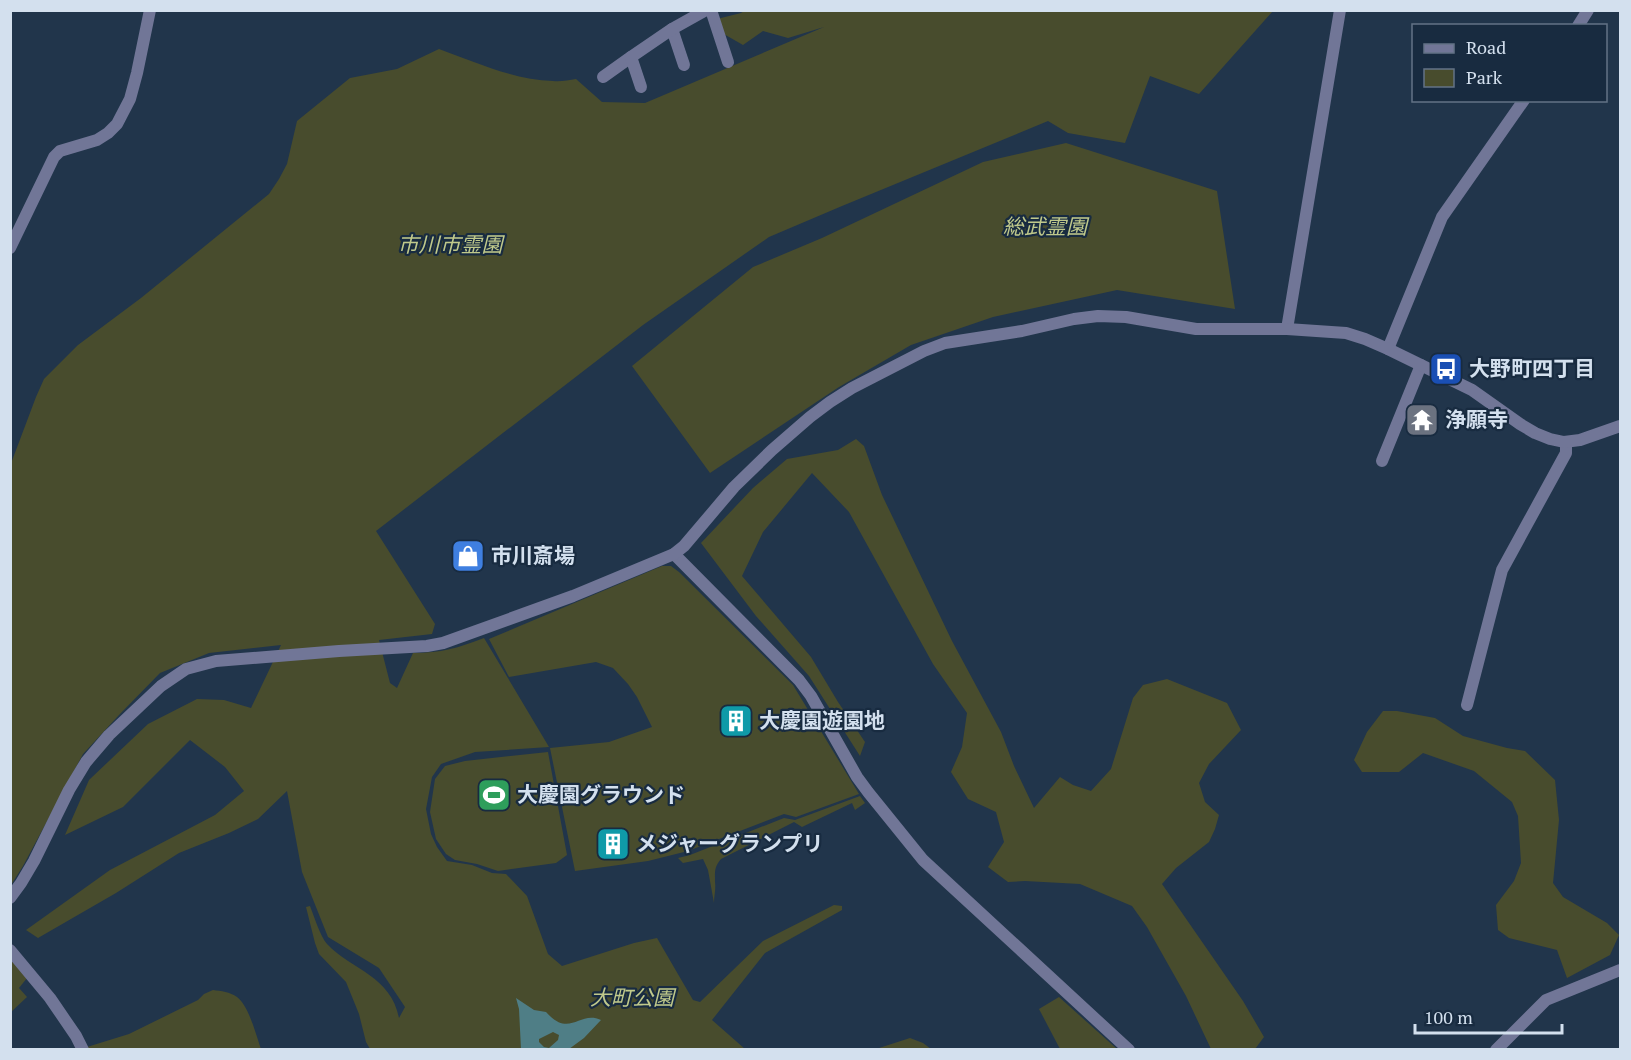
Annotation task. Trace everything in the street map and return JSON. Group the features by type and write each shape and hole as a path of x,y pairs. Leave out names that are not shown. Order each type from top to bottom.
{"street":[{"path":"10,248 54,157 60,151 97,140 117,124 130,99 150,10"},
{"path":"603,77 672,29 705,10"},
{"path":"711,10 728,62"},
{"path":"1287,329 1340,10"},
{"path":"1579,24 1588,10"},
{"path":"672,29 684,65"},
{"path":"631,57 641,87"},
{"path":"1388,349 1442,217 1523,102"},
{"path":"10,898 30,868 69,790 86,762 109,735 161,686 186,669 216,661 419,647 443,643 573,596 674,554 684,546 734,487 810,417 852,388 924,351 945,343 1098,316 1126,317 1196,329 1287,329 1346,333 1388,349 1472,390 1535,433 1550,439 1580,440 1620,426"},
{"path":"1382,461 1421,365"},
{"path":"1467,705 1502,570 1566,453 1566,441"},
{"path":"674,554 799,680 811,696 857,777 923,860 1129,1050"},
{"path":"10,950 50,998 83,1050"},
{"path":"1496,1050 1546,1000 1620,970"}],"green space":[{"name":"市川市霊園","path":"744,11 1273,11 1199,94 1150,76 1125,143 1068,133 1048,121 769,237 643,325 376,531 435,624 432,634 379,640 390,683 397,688 413,653 449,649 484,638 549,747 475,752 441,764 432,777 426,809 431,834 447,861 472,865 492,873 506,874 527,896 548,954 562,966 657,938 693,1000 700,1002 763,941 834,905 842,906 842,910 765,953 712,1020 745,1049 370,1049 346,982 319,954 306,907 310,906 327,944 388,992 399,1018 405,1007 379,968 328,937 302,872 287,791 258,819 179,853 38,938 26,930 110,870 215,815 244,791 225,767 190,740 123,807 65,835 89,780 148,724 197,699 224,700 251,708 281,645 209,653 160,673 83,754 11,885 10,466 44,379 78,345 141,298 269,194 287,164 297,121 350,78 397,69 439,49 495,70 524,77 556,81 576,79 602,102 645,103 824,27 788,38 763,31 743,45 722,33 717,19"},
{"name":"総武霊園","path":"1066,143 1217,191 1235,309 1117,290 993,317 911,345 839,387 710,473 632,366 753,267 822,238 983,162"},
{"path":"856,439 864,446 882,495 952,641 1001,732 1034,808 1060,777 1073,785 1091,791 1111,769 1133,698 1143,685 1167,679 1227,703 1241,730 1209,764 1199,783 1205,802 1219,815 1215,829 1209,842 1176,868 1162,884 1243,1001 1264,1037 1255,1049 1211,1049 1186,996 1147,927 1132,906 1080,884 1008,882 988,867 1004,842 996,812 968,799 951,772 962,747 967,713 933,664 849,512 812,473 763,532 742,576 811,657 865,742 860,756 809,676 756,616 701,543 753,488 787,459 838,450"},
{"path":"662,566 671,566 679,572 793,685 859,794 796,817 784,814 688,851 648,861 575,871 550,748 609,742 652,727 637,697 613,668 596,662 509,677 489,639"},
{"path":"1383,711 1397,711 1435,718 1463,736 1525,751 1555,780 1559,820 1553,883 1563,897 1607,923 1619,935 1610,955 1567,978 1557,950 1509,938 1498,930 1496,905 1514,881 1521,863 1518,816 1512,802 1474,771 1423,753 1399,772 1362,772 1354,760 1367,732"},
{"name":"大慶園グラウンド","path":"548,752 567,855 556,863 498,871 455,860 446,854 436,839 430,812 435,779 445,766 465,761"},
{"path":"860,796 865,803 855,810 852,803 802,827 794,822 721,859 715,870 714,903 708,870 703,859 683,863 678,858 784,818 795,820"},
{"path":"10,959 27,978 19,988 27,997 11,1012"},
{"path":"213,990 231,994 241,1001 252,1021 261,1049 88,1050 87,1047 129,1034 198,1000"},
{"path":"1059,997 1117,1049 1060,1049 1039,1009"},
{"path":"910,1038 931,1049 876,1049"}],"shaded area":[{"path":"516,998 534,1010 546,1012 554,1020 562,1023 568,1024 586,1018 601,1020 584,1038 569,1049 521,1049 519,1009","holes":["553,1032 559,1035 558,1040 549,1048 539,1042 539,1039"]}],"place":[{"name":"大野町四丁目","path":"1446,369"},
{"name":"浄願寺","path":"1422,420"},
{"name":"市川斎場","path":"468,556"},
{"name":"大慶園遊園地","path":"736,721"},
{"name":"大慶園グラウンド","path":"494,795"},
{"name":"メジャーグランプリ","path":"613,844"}],"park label":[{"name":"大町公園","path":"632,998"}]}
